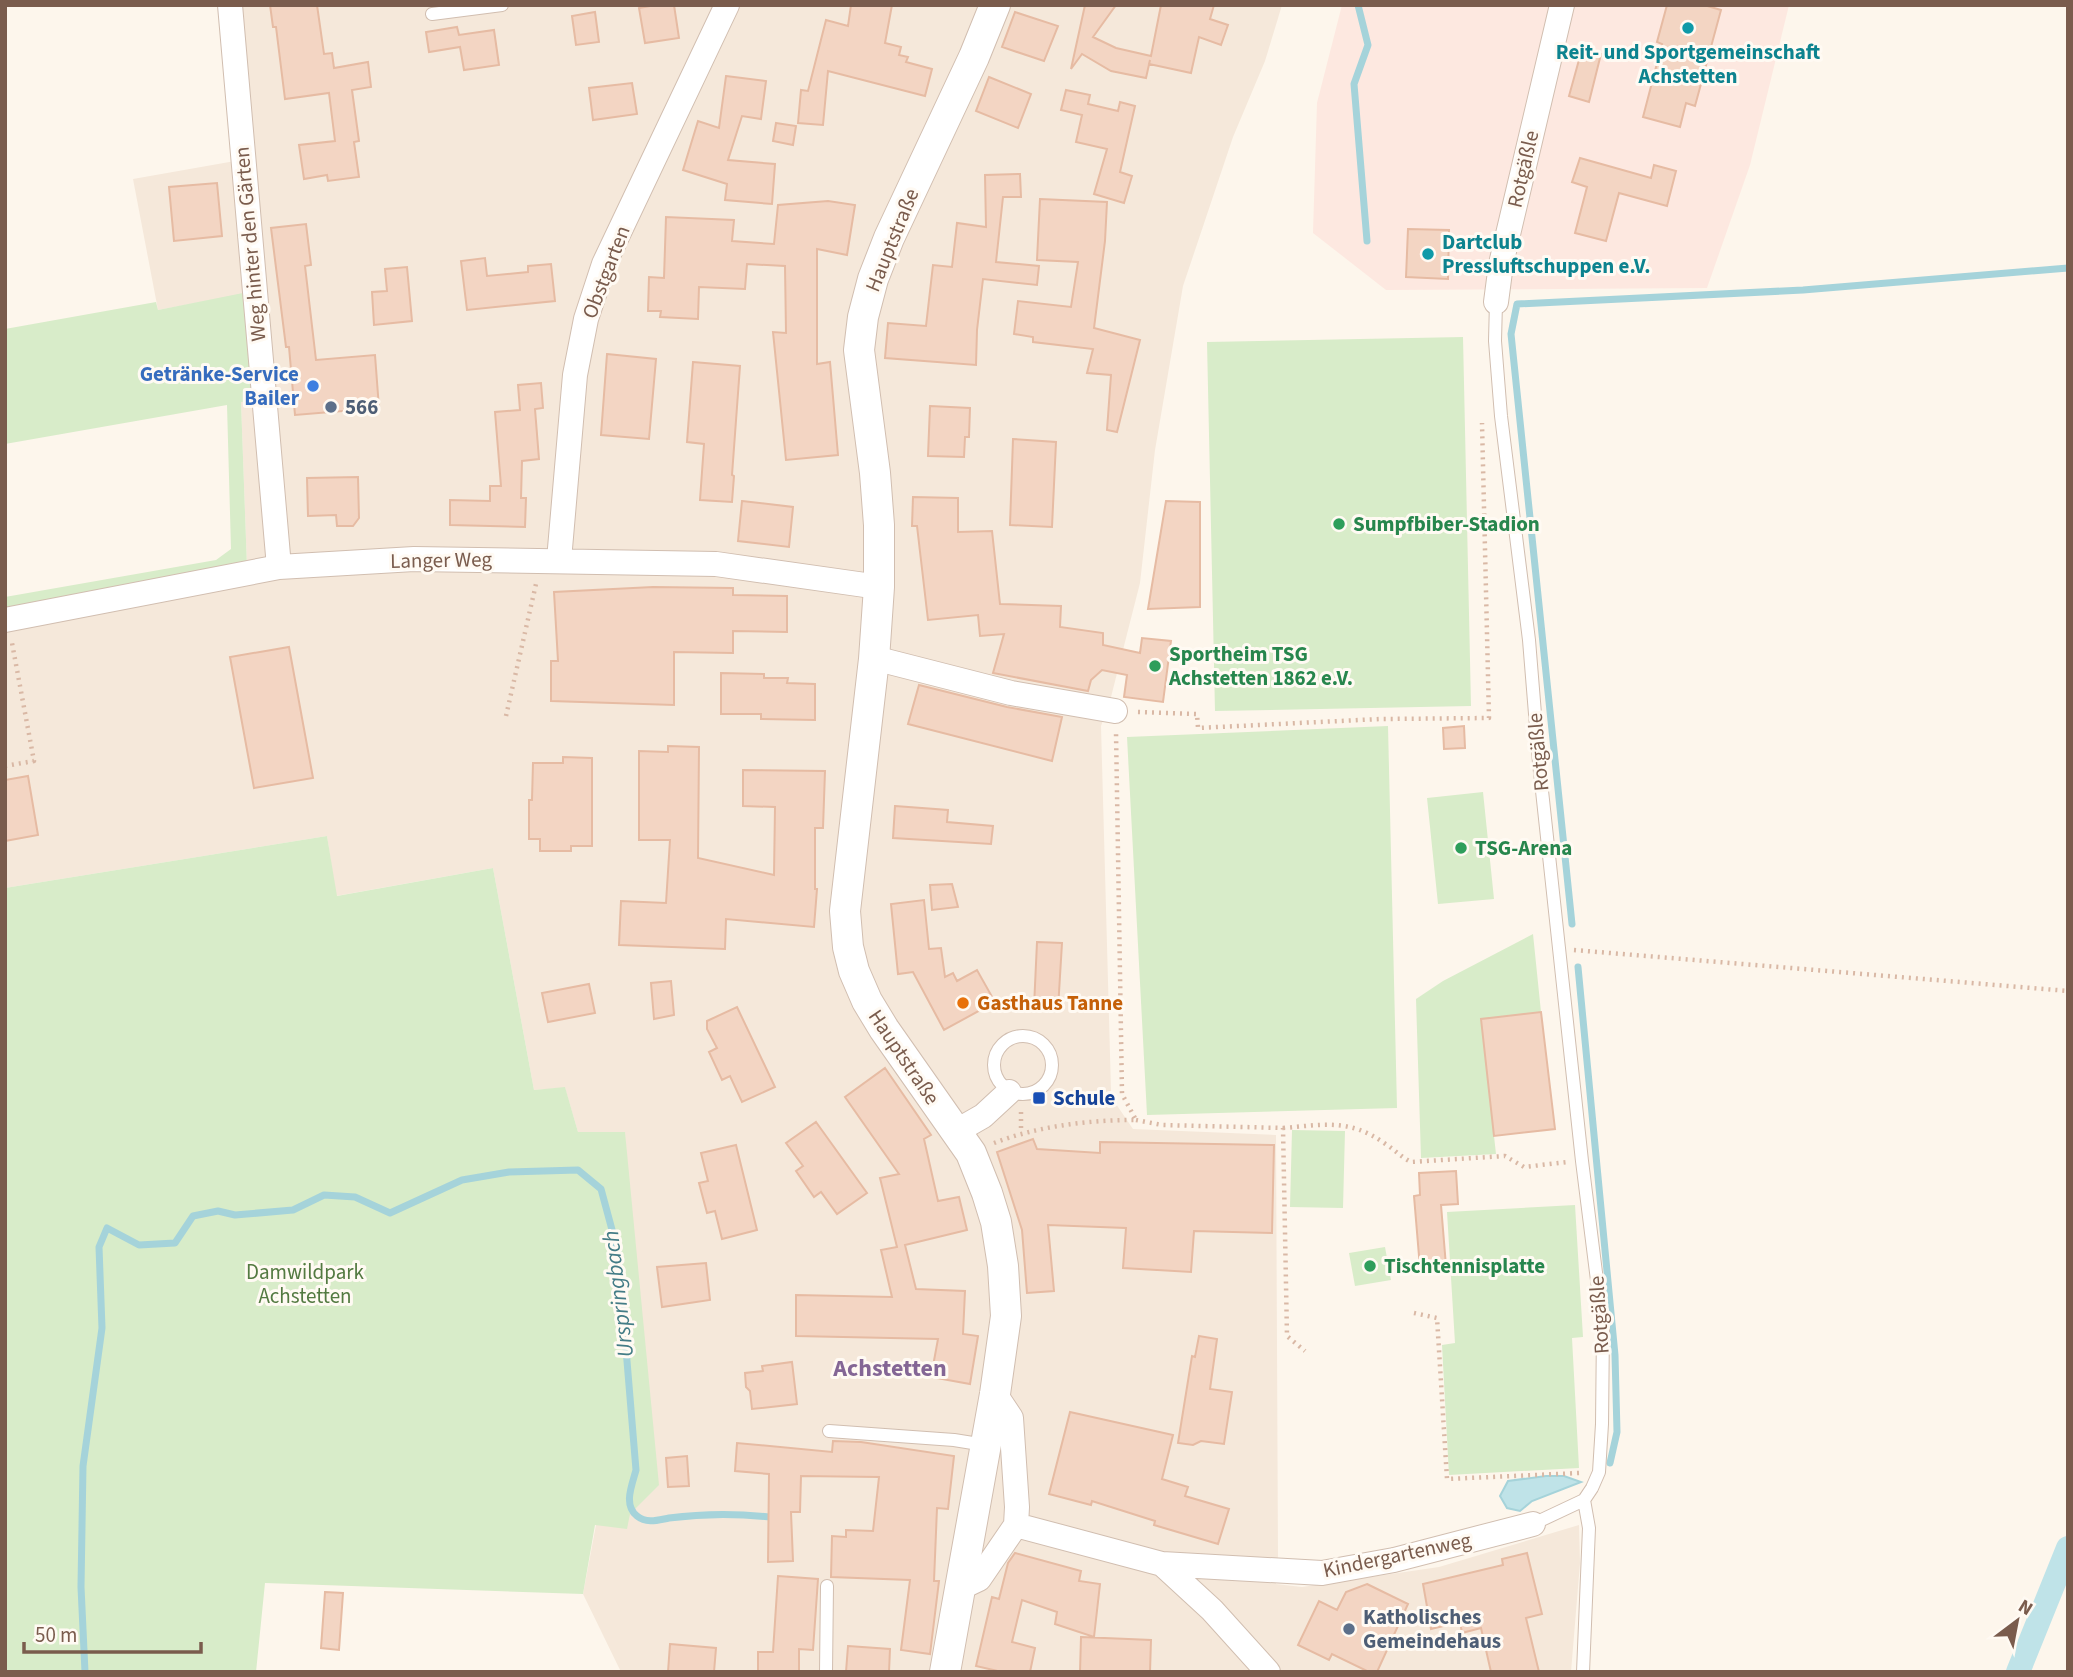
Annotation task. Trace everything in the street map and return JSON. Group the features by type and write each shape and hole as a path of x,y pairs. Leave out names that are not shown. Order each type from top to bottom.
{"street":[{"name":"Weg hinter den Gärten","path":"230,5 279,567"},
{"name":"Obstgarten","path":"551,560 575,375 586,319 604,264 727,5"},
{"name":"Hauptstraße","path":"945,1672 995,1394 1006,1317 1003,1266 996,1223 987,1194 963,1142 884,1029 854,971 848,947 845,911 874,658 879,587 879,525 875,473 859,350 863,317 888,238 974,57 995,5"},
{"name":"Rotgäßle","path":"1496,302 1501,264 1562,5"},
{"name":"Langer Weg","path":"6,620 279,567 414,559 716,564 879,587"},
{"path":"874,658 1012,693 1115,711"},
{"path":"963,1142 983,1116 1015,1100"},
{"path":"960,1588 979,1579 1016,1525 1011,1418 995,1394"},
{"name":"Kindergartenweg","path":"1016,1525 1161,1564 1322,1573 1394,1560 1533,1524"},
{"name":"Kindergartenweg","path":"1161,1564 1212,1611 1268,1672"}],"lane":[{"path":"432,14 502,5"},
{"name":"Rotgäßle","path":"1496,302 1495,341 1501,416 1529,640 1539,763 1603,1328 1599,1472 1584,1500"},
{"path":"1017,1036 1035,1038 1048,1050 1053,1067 1046,1084 1015,1100 996,1079 993,1061 1001,1045 1017,1036"},
{"path":"829,1431 954,1440 986,1446"},
{"path":"1583,1672 1589,1528 1584,1500"},
{"name":"Kindergartenweg","path":"1533,1524 1584,1500"},
{"path":"826,1672 827,1586"}],"path":[{"path":"1136,1119 1122,1094 1115,711 1197,714 1198,727 1380,719 1489,718 1482,414"},
{"path":"506,716 551,560"},
{"path":"5,766 34,761 6,620"},
{"path":"1559,948 2068,991"},
{"path":"1015,1100 1021,1132"},
{"path":"963,1142 1111,1120 1136,1119 1163,1125 1283,1128 1340,1123 1359,1129 1383,1142 1411,1162 1505,1156 1524,1167 1582,1161"},
{"path":"1283,1128 1287,1336 1305,1352"},
{"path":"1414,1313 1437,1318 1447,1479 1599,1472"}],"shaded area":[{"path":"220,5 1282,5 1265,61 1233,137 1183,286 1155,450 1140,583 1101,726 1111,1091 1116,1104 1133,1129 1276,1135 1276,1584 1302,1587 1439,1567 1579,1525 1580,1563 1571,1672 621,1672 583,1594 596,1525 633,1511 625,1132 578,1132 565,1088 534,1090 493,868 336,896 327,836 5,888 5,609 247,567 241,402 257,401 248,293 158,310 133,179 235,161"},
{"path":"1342,5 1789,5 1750,165 1707,288 1386,290 1313,233 1317,103"}],"green space":[{"path":"248,292 257,401 241,402 247,567 5,609 5,597 216,560 231,549 227,405 5,444 5,329 156,302 158,310"},
{"name":"Sumpfbiber-Stadion","path":"1463,337 1471,706 1215,711 1207,342"},
{"path":"1388,726 1397,1108 1147,1115 1127,737"},
{"name":"TSG-Arena","path":"1483,792 1494,899 1438,904 1427,798"},
{"name":"Damwildpark Achstetten","path":"327,836 337,896 493,868 534,1090 565,1087 578,1132 625,1132 659,1485 630,1514 627,1529 595,1525 583,1594 265,1583 256,1672 5,1672 5,888"},
{"path":"1533,934 1541,1012 1481,1019 1496,1154 1421,1158 1416,999 1443,981"},
{"path":"1292,1130 1345,1131 1343,1208 1290,1207"},
{"path":"1575,1205 1583,1337 1572,1338 1579,1468 1449,1475 1442,1345 1455,1343 1447,1212"},
{"name":"Tischtennisplatte","path":"1385,1247 1391,1280 1355,1286 1349,1253"}],"water":[{"path":"1564,1476 1581,1482 1532,1501 1520,1511 1507,1508 1500,1496 1508,1481"}],"building":[{"path":"270,5 317,5 324,54 332,53 334,68 368,62 371,87 352,90 359,141 354,142 359,177 328,181 327,175 304,179 299,145 335,141 329,93 285,99 276,27 273,27"},
{"path":"674,5 679,38 645,43 639,8"},
{"path":"851,5 892,5 885,43 901,47 899,55 908,57 906,62 932,69 925,96 828,71 823,125 798,123 801,90 808,91 826,20 848,26"},
{"path":"1085,5 1116,5 1093,37 1116,48 1151,56 1161,5 1214,5 1210,19 1228,25 1221,45 1199,37 1191,73 1149,64 1146,78 1111,71 1082,54 1071,69"},
{"path":"1667,5 1704,5 1721,10 1695,106 1686,103 1680,127 1643,117 1662,44 1657,42"},
{"path":"595,12 599,42 576,45 572,16"},
{"path":"1015,12 1058,26 1044,61 1002,47"},
{"path":"457,27 459,35 494,30 499,65 464,70 460,47 429,52 426,32"},
{"path":"1582,49 1601,54 1589,102 1569,96"},
{"path":"726,76 766,81 761,119 742,116 728,160 775,164 772,204 725,200 727,184 683,170 698,121 719,128"},
{"path":"989,77 1031,94 1018,128 976,111"},
{"path":"632,83 637,114 593,120 589,88"},
{"path":"1066,90 1090,95 1088,104 1118,111 1120,102 1135,106 1120,172 1132,176 1124,203 1094,194 1107,149 1076,142 1082,115 1061,110"},
{"path":"776,123 796,126 793,145 773,141"},
{"path":"1580,158 1651,178 1654,165 1676,171 1667,206 1619,193 1606,241 1575,233 1587,187 1572,182"},
{"path":"1020,174 1021,197 1003,197 996,262 1039,266 1037,285 983,279 976,365 885,358 888,323 926,326 933,265 952,267 957,223 986,227 985,175"},
{"path":"217,183 222,236 174,241 169,187"},
{"path":"1040,199 1107,202 1094,328 1140,340 1117,432 1107,430 1111,375 1087,373 1093,349 1033,342 1033,337 1014,334 1018,301 1071,307 1078,262 1037,260"},
{"path":"828,201 855,205 847,255 817,249 817,364 830,362 838,455 786,460 773,332 786,333 785,266 747,264 745,289 699,287 698,319 660,317 661,311 648,311 649,277 664,278 666,217 734,220 732,241 774,244 778,205"},
{"path":"306,224 311,265 305,266 316,360 375,355 379,408 295,415 289,347 286,347 271,228"},
{"name":"Dartclub Pressluftschuppen e.V.","path":"1408,229 1449,230 1448,279 1406,277"},
{"path":"485,258 487,276 528,272 528,266 551,264 555,301 467,310 461,261"},
{"path":"407,267 412,321 374,325 372,292 387,291 385,269"},
{"path":"607,354 656,359 649,439 601,435"},
{"path":"693,362 740,366 732,502 700,500 704,444 687,442"},
{"path":"541,383 543,408 535,409 539,459 522,461 521,498 526,498 525,527 450,525 450,500 490,501 490,486 501,486 495,412 520,410 518,385"},
{"path":"930,406 970,408 969,437 965,437 964,457 928,456"},
{"path":"1013,439 1056,442 1052,527 1010,525"},
{"path":"358,477 359,518 353,526 337,526 336,515 308,516 307,478"},
{"path":"913,497 958,498 958,532 992,531 1000,604 1061,606 1060,627 1103,633 1103,645 1140,653 1142,638 1171,641 1163,702 1124,697 1127,675 1102,670 1091,680 1088,691 993,673 1004,634 980,636 978,615 928,620 917,526 912,526"},
{"path":"742,501 793,507 789,547 738,541"},
{"path":"1166,501 1200,502 1200,607 1148,609"},
{"path":"653,587 733,588 733,595 787,596 787,632 733,631 733,653 674,652 674,705 551,701 551,661 558,661 554,592"},
{"path":"289,647 313,778 254,788 230,657"},
{"path":"721,673 764,674 764,678 788,678 787,683 815,684 815,720 761,719 761,714 721,714"},
{"path":"919,685 1007,707 1062,717 1052,761 908,724"},
{"path":"1464,726 1465,748 1444,749 1443,728"},
{"path":"668,746 699,747 698,858 774,875 775,807 743,806 743,770 825,771 823,828 815,828 817,889 814,927 726,919 725,949 619,945 621,901 666,903 670,840 639,840 639,751 668,752"},
{"path":"563,757 592,758 592,846 571,846 571,851 540,851 540,839 529,839 533,763 563,763"},
{"path":"28,776 38,835 5,841 5,780"},
{"path":"895,806 948,810 947,822 993,826 991,844 893,838"},
{"path":"952,884 958,907 932,910 930,885"},
{"path":"924,900 929,949 941,948 945,977 953,973 957,981 977,970 995,1002 944,1030 913,972 898,974 891,904"},
{"path":"1037,942 1062,943 1058,1009 1034,1007"},
{"path":"671,981 674,1015 654,1019 651,983"},
{"path":"589,984 595,1013 548,1022 542,993"},
{"path":"737,1007 775,1087 742,1102 730,1076 722,1080 709,1052 717,1048 707,1029 707,1021"},
{"path":"1541,1012 1555,1129 1494,1136 1481,1019"},
{"path":"885,1068 931,1135 924,1139 938,1201 959,1197 967,1230 905,1245 916,1289 965,1291 963,1334 978,1336 970,1384 931,1377 938,1339 796,1336 796,1295 892,1297 881,1250 897,1247 880,1178 899,1174 845,1097"},
{"path":"816,1122 867,1193 837,1214 821,1192 814,1197 796,1171 803,1166 786,1143"},
{"path":"1033,1139 1037,1149 1100,1153 1100,1142 1274,1145 1272,1233 1194,1231 1191,1272 1123,1268 1126,1228 1048,1225 1054,1291 1027,1293 1022,1230 997,1152"},
{"path":"736,1145 757,1230 722,1239 715,1211 707,1213 699,1183 708,1181 701,1153"},
{"path":"1456,1171 1458,1204 1441,1205 1446,1266 1420,1268 1414,1196 1420,1195 1419,1173"},
{"path":"706,1263 710,1300 662,1307 657,1267"},
{"path":"1199,1336 1217,1339 1210,1389 1232,1392 1224,1444 1201,1441 1193,1445 1178,1443 1192,1356 1195,1357"},
{"path":"792,1362 797,1404 752,1409 745,1373 763,1371 762,1366"},
{"path":"1070,1412 1173,1435 1162,1479 1188,1487 1185,1496 1229,1509 1218,1544 1154,1525 1155,1521 1092,1501 1091,1505 1049,1494"},
{"path":"833,1441 861,1442 954,1456 948,1509 937,1508 934,1581 939,1581 930,1654 901,1650 910,1580 831,1577 832,1536 846,1537 846,1530 873,1531 879,1477 801,1476 800,1512 791,1512 793,1561 768,1562 769,1474 735,1471 737,1443 832,1452"},
{"path":"687,1456 689,1486 668,1487 666,1458"},
{"path":"1015,1553 1081,1571 1079,1581 1100,1584 1094,1637 1055,1624 1057,1612 1022,1600 1012,1642 1035,1648 1030,1672 1002,1672 976,1666 992,1597 999,1599 1008,1563"},
{"path":"1527,1553 1542,1614 1526,1618 1539,1672 1491,1672 1481,1628 1462,1633 1460,1622 1431,1629 1423,1584 1503,1565 1502,1559"},
{"path":"778,1576 818,1579 813,1650 799,1649 799,1672 758,1672 758,1652 773,1652"},
{"path":"1367,1584 1408,1604 1377,1672 1369,1672 1332,1654 1329,1660 1298,1645 1319,1601 1337,1610 1346,1592"},
{"path":"325,1592 343,1593 339,1650 321,1648"},
{"path":"1081,1637 1151,1640 1150,1672 1080,1672"},
{"path":"670,1644 716,1648 714,1672 668,1672"},
{"path":"848,1646 890,1649 889,1672 846,1672"}],"waterway":[{"path":"1358,5 1368,45 1354,84 1367,241"},
{"path":"1572,924 1511,334 1517,304 1803,290 2068,268"},
{"path":"1578,967 1615,1355 1617,1432 1610,1463"},
{"name":"Urspringbach","path":"85,1672 81,1587 83,1466 102,1328 99,1247 107,1228 139,1245 175,1243 193,1216 218,1211 235,1215 293,1210 324,1195 355,1197 390,1213 462,1180 509,1172 578,1170 601,1189 618,1252 636,1470 630,1506 637,1516 649,1521 710,1514 778,1518"},
{"path":"2018,1672 2068,1548"}],"place":[{"name":"Reit- und Sportgemeinschaft Achstetten","path":"1688,28"},
{"name":"Dartclub Pressluftschuppen e.V.","path":"1428,254"},
{"name":"Getränke-Service Bailer","path":"313,386"},
{"name":"566","path":"331,407"},
{"name":"Sumpfbiber-Stadion","path":"1339,524"},
{"name":"Sportheim TSG Achstetten 1862 e.V.","path":"1155,666"},
{"name":"TSG-Arena","path":"1461,848"},
{"name":"Gasthaus Tanne","path":"963,1003"},
{"name":"Schule","path":"1039,1098"},
{"name":"Tischtennisplatte","path":"1370,1266"},
{"name":"Katholisches Gemeindehaus","path":"1349,1629"}],"district":[{"name":"Achstetten","path":"890,1368"}]}
